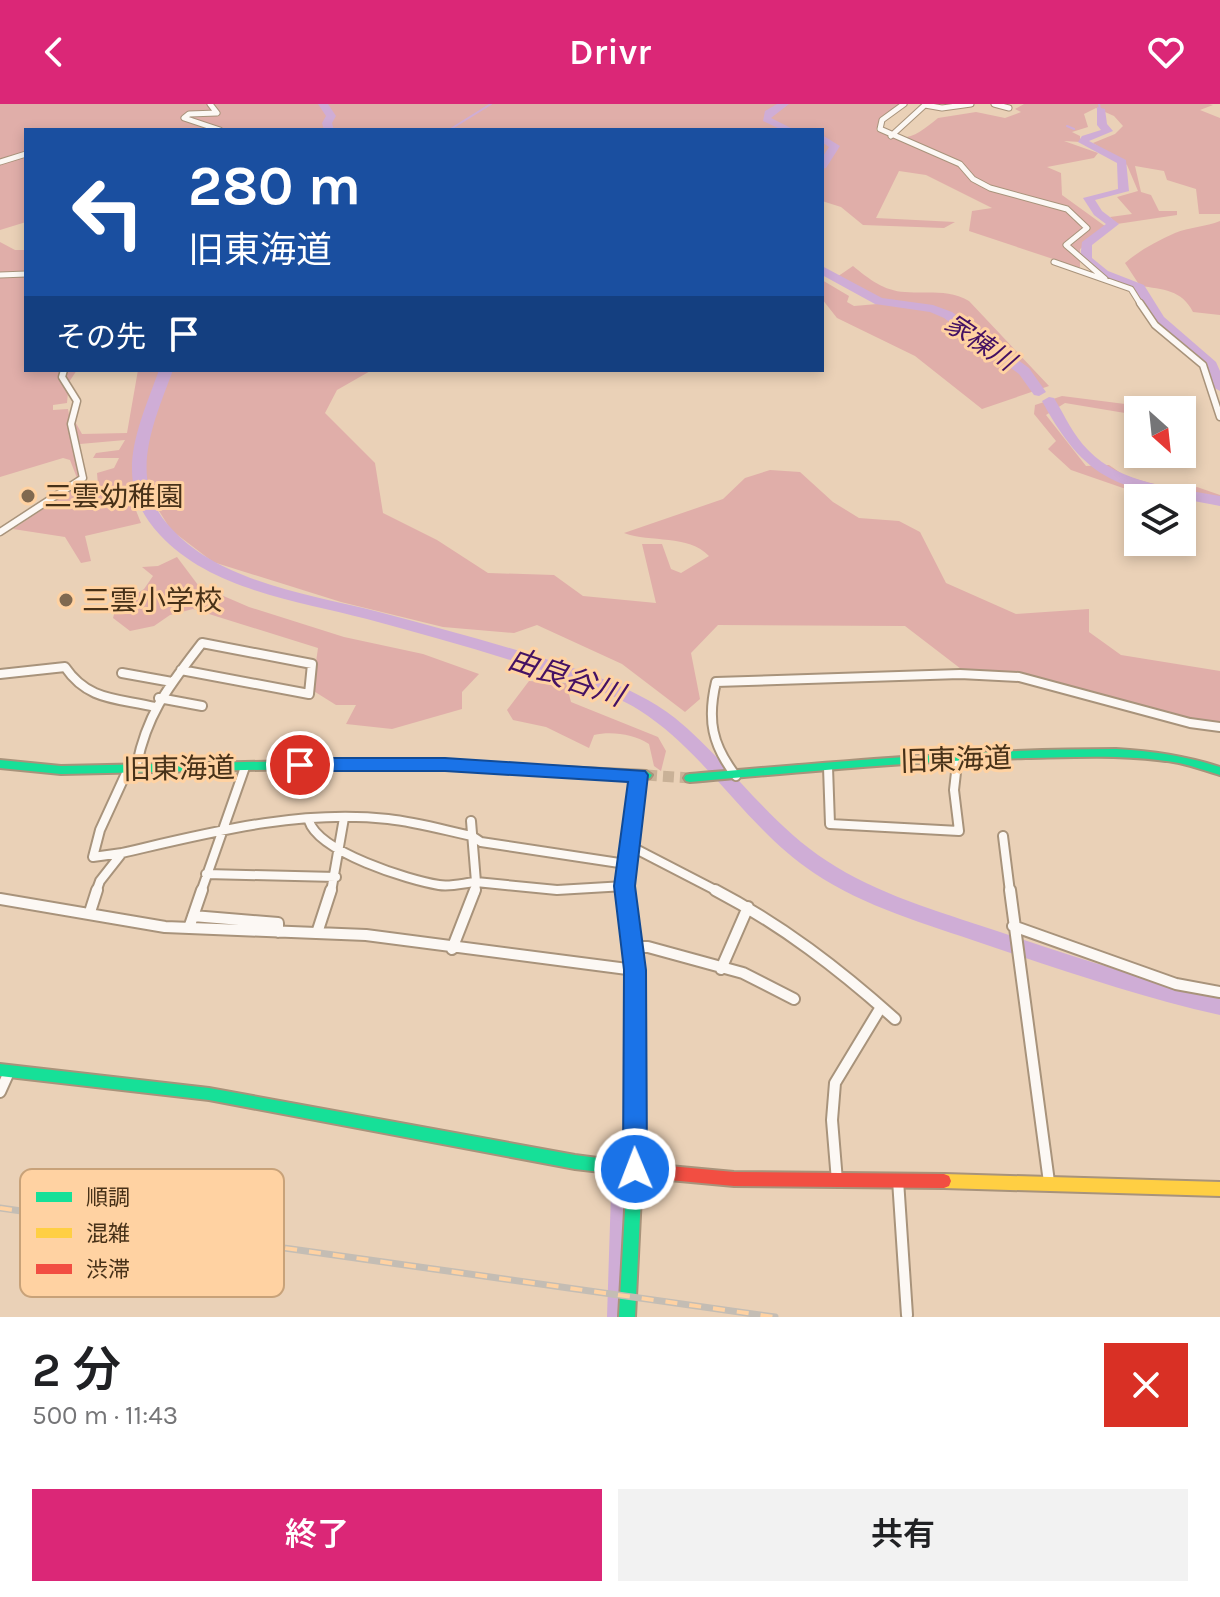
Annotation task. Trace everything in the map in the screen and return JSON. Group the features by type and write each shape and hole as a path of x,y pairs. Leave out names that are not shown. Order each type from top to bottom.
{"street":[{"path":"210,104 217,113 189,114 184,118 214,128"},
{"path":"904,104 881,123 880,129 960,164 973,179 990,188 1072,212 1087,228 1066,245 1105,279"},
{"path":"891,136 926,105 942,108 971,104"},
{"path":"994,104 1009,108"},
{"path":"0,162 24,155"},
{"path":"1054,262 1131,289 1155,325 1203,365 1220,417"},
{"path":"0,275 24,274"},
{"path":"0,532 83,478 71,424 77,401 62,377 63,372"},
{"path":"181,670 309,694 312,664 202,643 181,670 157,703 132,769 100,830 93,857 220,831 344,818 387,819 472,836 481,842 626,864"},
{"path":"0,674 65,667 78,686 88,692 157,703 202,706"},
{"path":"122,673 172,682"},
{"path":"733,776 720,758 707,717 716,682 960,674 1019,677 1190,723 1220,727"},
{"name":"旧東海道","path":"690,778 958,755 999,757 1147,753 1189,759 1220,771"},
{"path":"828,767 830,824 959,831 954,790 958,755"},
{"name":"旧東海道","path":"0,764 61,770 391,763 642,775 632,847"},
{"path":"189,928 220,831 245,767"},
{"path":"317,933 336,877 344,818"},
{"path":"309,821 312,830 339,851 443,886 476,882 557,890 625,886"},
{"path":"452,949 474,899 476,882 471,821"},
{"path":"1003,836 1049,1182"},
{"path":"627,1317 635,1169 635,970 625,886 626,864 632,847 748,907 834,965 895,1019"},
{"path":"90,912 100,881 122,853"},
{"path":"206,874 336,877"},
{"path":"0,899 189,928 366,935 452,949 635,970"},
{"path":"721,969 748,907"},
{"path":"193,916 278,923 278,932"},
{"path":"1014,928 1176,984 1220,992"},
{"path":"632,947 648,947 721,969 783,991 794,999"},
{"path":"837,1181 832,1120 835,1083 881,1007"},
{"path":"0,1092 5,1071 209,1094 575,1162 734,1179 1049,1182 1220,1189"},
{"path":"898,1179 907,1315"}],"shaded area":[{"path":"0,104 901,104 881,117 876,130 896,137 918,133 938,118 976,112 1005,118 1021,112 1015,109 1024,104 1209,104 1213,105 1200,110 1220,118 1220,214 1199,214 1196,189 1167,180 1164,171 1135,166 1141,192 1151,195 1159,211 1177,211 1177,215 1117,224 1110,217 1132,214 1117,197 1138,191 1127,165 1093,143 1115,134 1123,126 1114,116 1096,108 1084,114 1088,127 1072,132 1080,136 1080,142 1064,141 1098,153 1094,158 1047,167 1061,173 1062,195 1109,229 1080,249 1080,268 969,231 972,211 992,208 926,175 899,171 876,218 955,222 944,228 863,225 841,207 824,202 824,128 24,128 24,223 0,230"},
{"path":"1220,221 1220,315 1193,312 1177,295 1140,286 1125,263 1175,233"},
{"path":"0,242 15,250 24,250 24,372 76,372 69,382 67,403 53,405 53,410 68,409 81,479 77,478 70,460 63,458 0,477"},
{"path":"853,266 890,289 961,297 969,301 1049,386 982,409 915,356 837,318 824,302 824,281 849,296 847,302 854,306 889,303 834,279"},
{"path":"138,372 368,372 337,390 325,413 375,463 383,513 437,540 488,573 554,575 583,596 656,603 642,544 662,544 671,569 681,573 709,556 680,542 624,533 723,499 745,478 770,470 800,472 833,502 859,518 899,521 920,532 946,583 1016,614 1089,609 1089,632 1121,655 1220,671 1220,722 1177,717 1022,673 965,672 905,626 718,625 691,653 700,699 685,712 622,664 537,625 514,633 443,627 341,602 213,562 171,530 154,503 133,503 141,523 85,536 91,561 81,563 65,537 13,529 81,484 84,487 76,494 99,497 97,473 114,468 119,458 93,458 96,453 119,450 125,440 80,444 73,418 82,434 127,433"},
{"path":"1062,396 1124,404 1124,413 1065,403 1046,415 1086,466 1109,465 1125,476 1154,484 1124,484 1124,488 1071,470 1048,449 1056,441 1034,414 1035,405"},
{"path":"1196,487 1220,495 1220,505 1196,501"},
{"path":"177,557 198,585 249,607 344,637 423,654 479,674 462,692 462,709 392,729 346,724 356,705 336,705 312,690 318,648 193,609 170,615 154,626 130,631 113,618 116,607 144,589 153,576 142,567 158,566"},
{"path":"529,681 566,683 571,702 658,737 666,751 661,771 654,766 649,744 636,738 615,733 594,735 589,748 546,727 513,720 507,710"}],"waterway":[{"name":"由良谷川","path":"323,104 331,116 327,123 328,128"},
{"path":"452,128 491,104"},
{"name":"家棟川","path":"784,104 768,113 766,119 786,128"},
{"path":"1099,104 1100,109"},
{"path":"1100,109 1102,125 1108,131 1086,138 1083,142 1122,162 1124,191 1088,198 1098,213 1113,224 1086,244 1086,259 1104,274 1140,288 1159,319 1211,365 1220,387"},
{"path":"1067,126 1074,129"},
{"name":"家棟川","path":"824,139 835,146 824,163"},
{"name":"家棟川","path":"824,271 879,301 933,309 948,315 1024,371 1039,392"},
{"name":"由良谷川","path":"165,372 139,454 141,494 150,513 166,533 209,564 260,586 494,649 619,692 668,722 779,834 842,880 914,911 1073,965 1131,984 1220,1006"},
{"name":"家棟川","path":"1049,401 1065,430 1099,467 1139,485 1220,501"},
{"path":"620,1317 623,1193"}],"tunnel":[{"path":"646,775 690,778"}],"railway":[{"path":"0,1208 20,1211"},
{"path":"284,1248 775,1317"}],"traffic: fast":[{"path":"690,778 915,759 1095,753 1179,759 1220,771"},
{"path":"0,764 61,770 391,763 646,775"},
{"path":"627,1317 635,1169 635,970 625,886 639,775"},
{"path":"0,1070 209,1094 575,1162 637,1170"}],"traffic: slow":[{"path":"944,1181 1220,1189"}],"traffic: jam":[{"path":"637,1170 734,1179 944,1181"}],"place":[{"name":"三雲幼稚園","path":"28,496"},
{"name":"三雲小学校","path":"66,600"}],"route":[{"path":"300,765 445,764 639,775 625,886 635,970 635,1169"}]}
